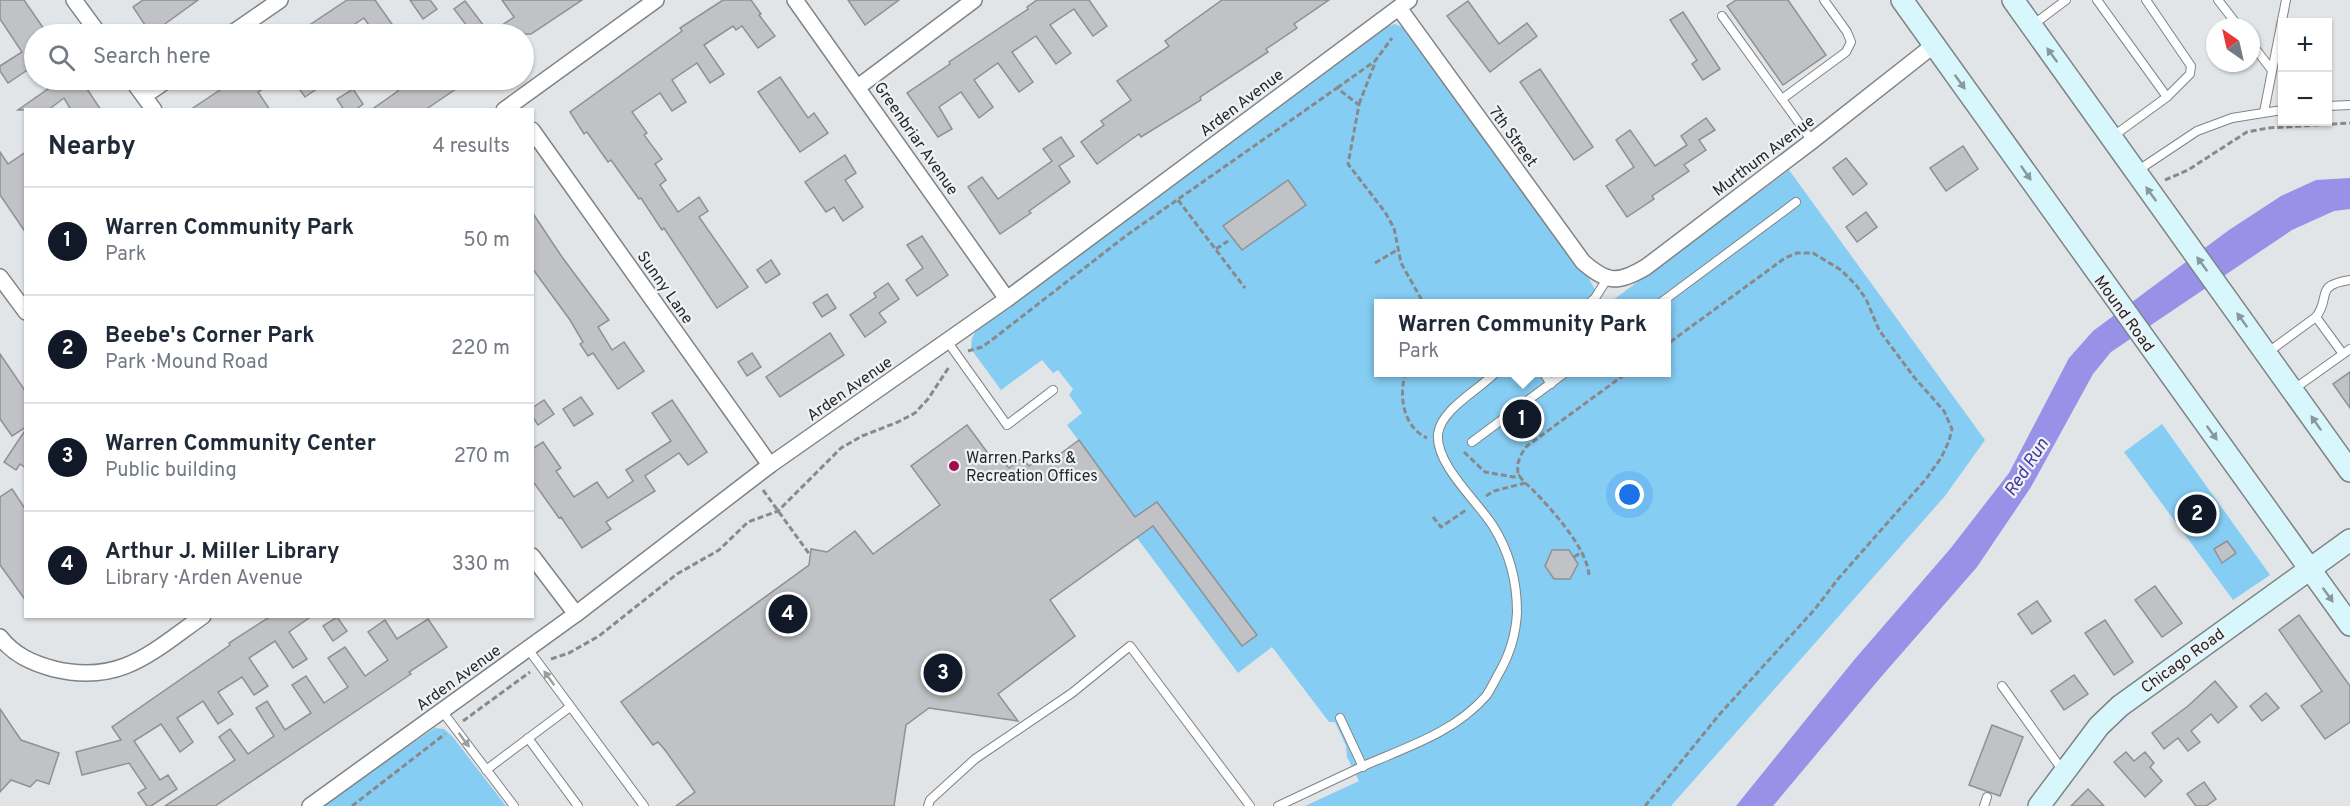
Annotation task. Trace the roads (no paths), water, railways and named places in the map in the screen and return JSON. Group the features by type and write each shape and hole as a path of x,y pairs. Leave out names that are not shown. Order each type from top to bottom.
{"main road":[{"name":"Mound Road","path":"1902,0 2350,625"},
{"path":"2013,0 2266,353 2347,460"},
{"name":"Chicago Road","path":"2039,806 2099,726 2120,706 2350,540"}],"street":[{"path":"74,0 92,24"},
{"path":"245,24 280,0"},
{"path":"512,107 656,0"},
{"name":"Greenbriar Avenue","path":"795,0 1007,299"},
{"path":"858,87 974,0"},
{"name":"7th Street","path":"1404,4 1583,262 1607,279"},
{"name":"Arden Avenue","path":"310,806 576,614 770,465 1007,299 1404,4"},
{"name":"Murthum Avenue","path":"1607,279 1623,279 1646,267 1934,45"},
{"path":"140,90 153,108"},
{"path":"144,96 153,90"},
{"name":"Sunny Lane","path":"534,133 770,465"},
{"path":"0,277 24,309"},
{"path":"534,559 576,614"},
{"path":"0,637 16,654 37,664 59,670 99,674 133,664 200,618"}],"lane":[{"path":"1782,99 1846,52 1851,42 1825,0"},
{"path":"2031,26 2066,0"},
{"path":"2097,0 2167,97"},
{"path":"2111,138 2167,97 2190,74 2191,66 2146,0"},
{"path":"2218,0 2232,18"},
{"path":"2264,112 2286,0"},
{"path":"1722,16 1812,141"},
{"path":"2260,55 2271,69"},
{"path":"2332,106 2350,105"},
{"path":"2136,172 2197,131 2232,118 2278,111"},
{"path":"1664,299 1796,202"},
{"path":"1594,299 1607,279"},
{"path":"2266,353 2316,317 2321,311 2325,289 2331,284 2350,280"},
{"path":"2293,390 2346,351 2316,317"},
{"path":"947,341 1007,425 1053,390"},
{"path":"1278,806 1439,733 1465,716 1487,695 1503,666 1513,643 1517,591 1505,548 1493,525 1450,468 1440,450 1438,435 1442,422 1452,408 1491,377"},
{"path":"1546,377 1551,384"},
{"path":"1472,442 1560,377"},
{"path":"928,806 930,800 975,759 1072,693 1130,646 1250,806"},
{"path":"528,649 644,806"},
{"path":"2002,686 2064,772"},
{"path":"486,770 570,707"},
{"path":"442,711 514,806"},
{"path":"1340,718 1363,767"},
{"path":"528,738 578,806"},
{"path":"1984,806 1987,797"}],"water":[{"name":"Red Run","path":"2350,178 2350,209 2334,211 2292,230 2111,352 2093,374 2031,487 1977,567 1773,806 1736,806 1854,660 1950,549 2009,473 2069,358 2093,331 2229,230 2281,196 2316,180"}],"place":[{"name":"Warren Community Park","path":"1522,419"},
{"name":"Warren Parks & Recreation Offices","path":"954,466"},
{"name":"Beebe's Corner Park","path":"2197,514"},
{"name":"Arthur J. Miller Library","path":"788,614"},
{"name":"Warren Community Center","path":"943,673"}]}
